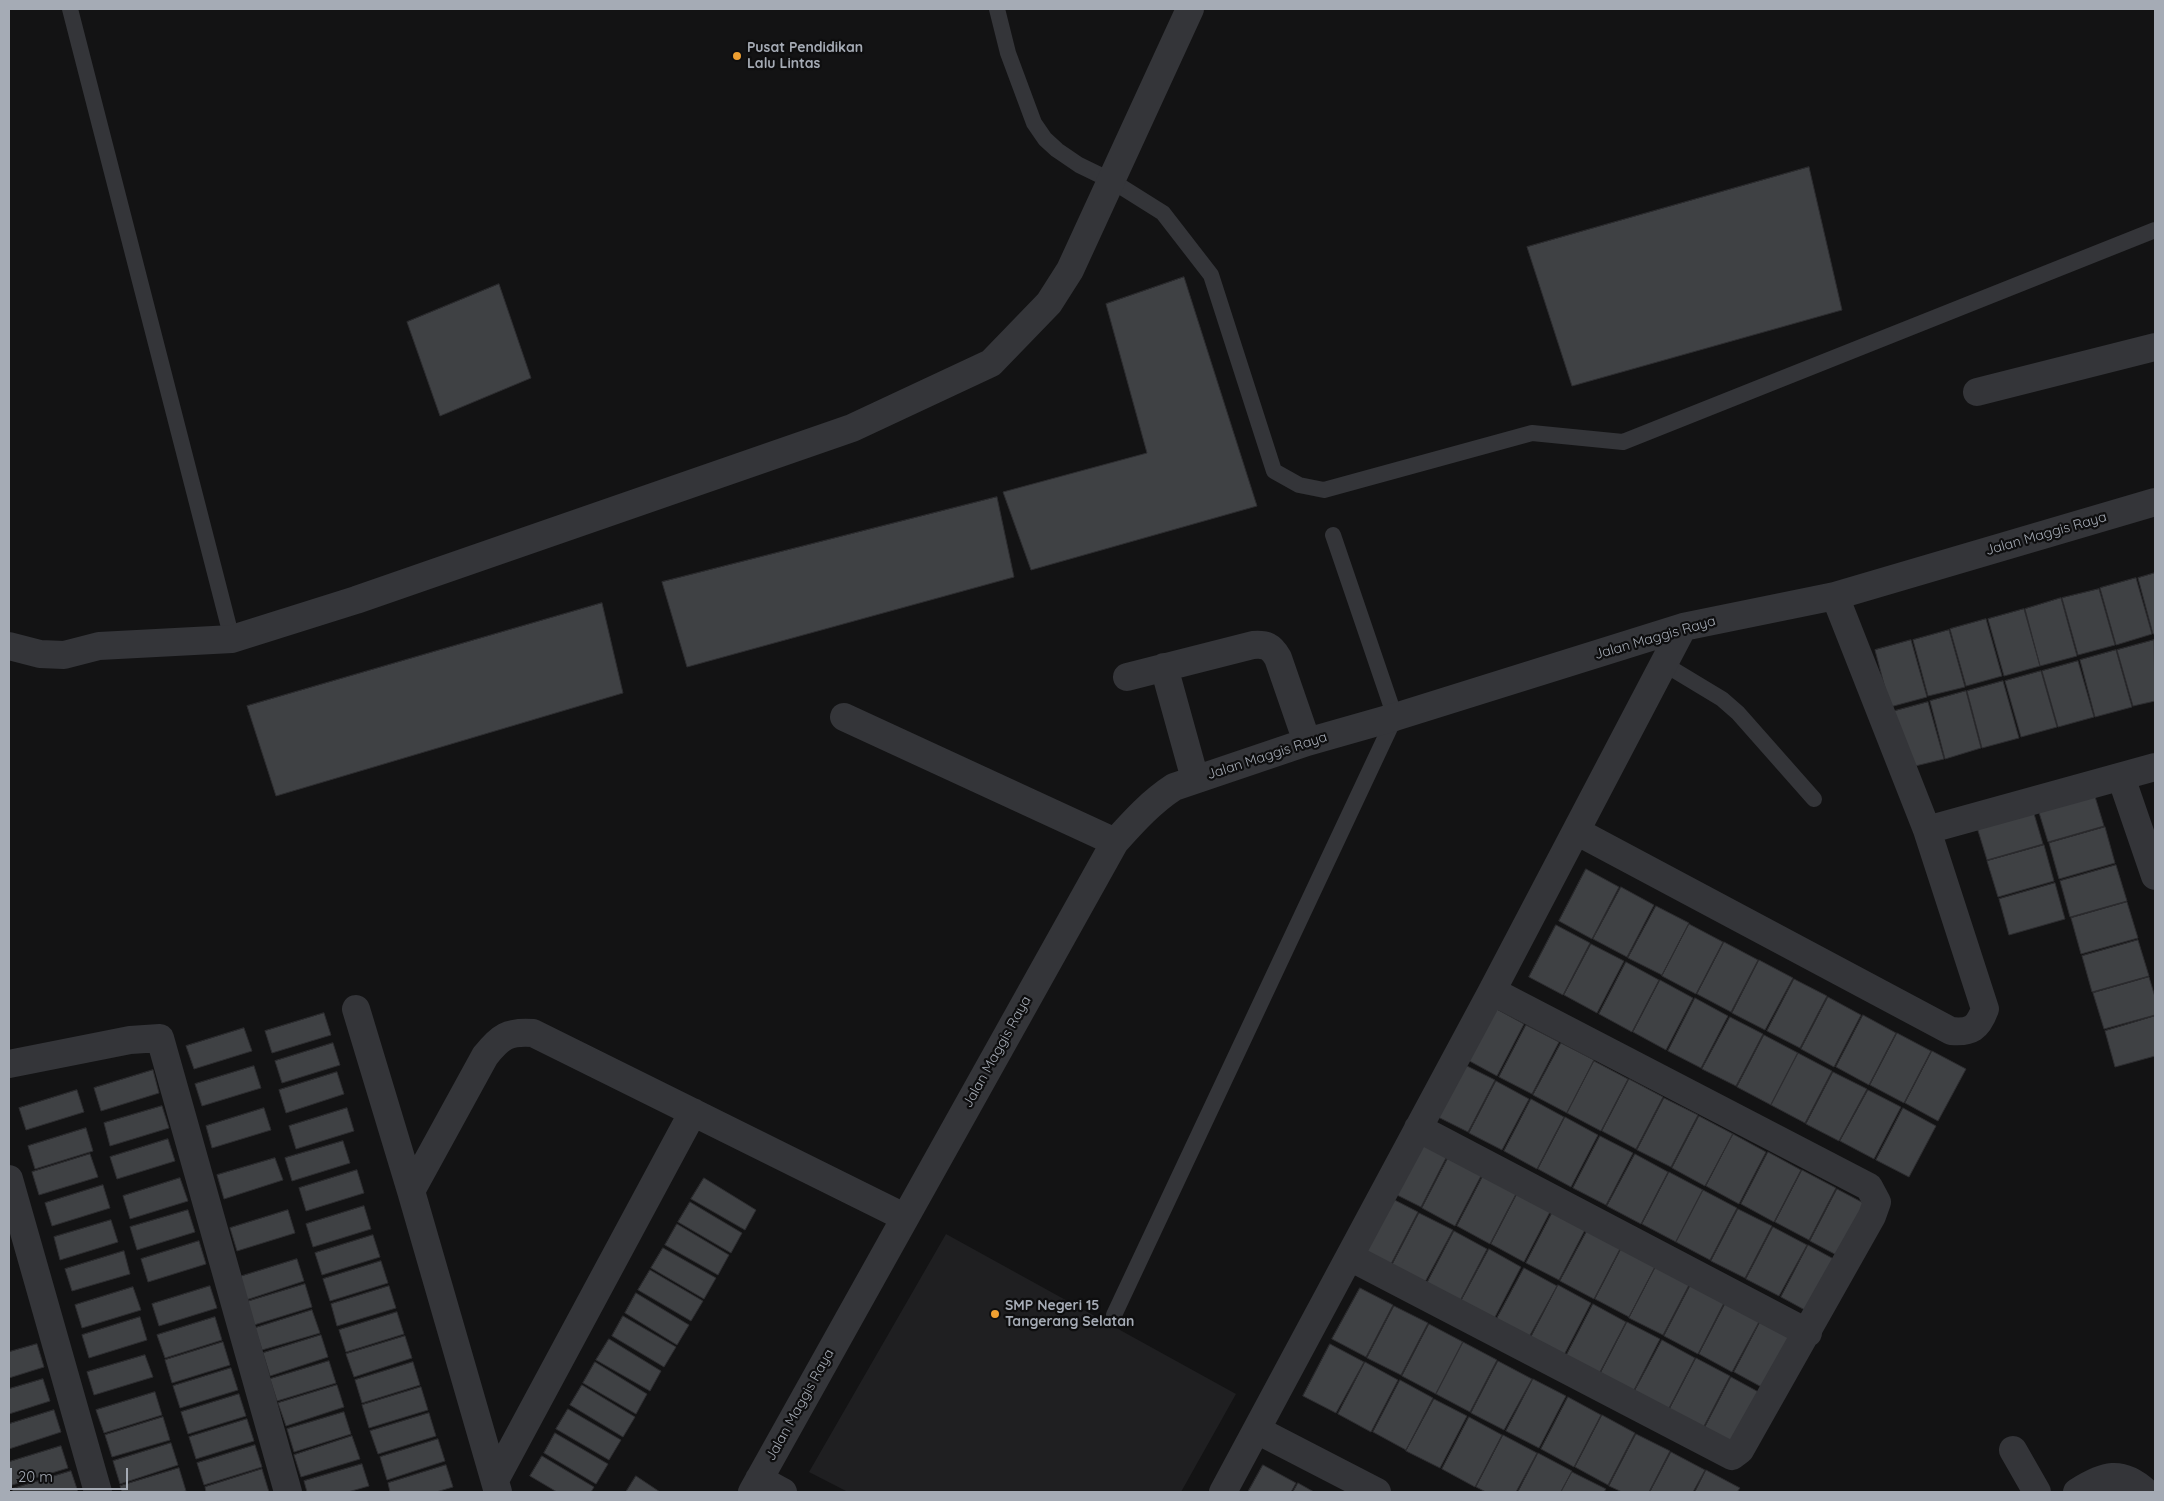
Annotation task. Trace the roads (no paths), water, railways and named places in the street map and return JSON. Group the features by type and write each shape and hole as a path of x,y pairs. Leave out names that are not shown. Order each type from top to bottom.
{"street":[{"path":"9,646 40,654 64,655 98,646 232,639 356,600 852,428 991,363 1049,304 1070,270 1190,9"},
{"path":"1977,392 2155,347"},
{"name":"Jalan Maggis Raya","path":"755,1486 1115,842 1150,804 1174,787 1307,742 1395,717 1683,627 1835,596 2155,502"},
{"path":"1576,831 1951,1031 1963,1032 1973,1028 1980,1021 1985,1009 1927,830 1835,596"},
{"path":"1223,1492 1492,991 1683,627"},
{"path":"1126,677 1253,645 1264,644 1272,648 1278,658 1307,742"},
{"path":"1164,668 1195,779"},
{"path":"844,717 1115,842"},
{"path":"1927,830 2155,768"},
{"path":"2121,777 2155,876"},
{"path":"1350,1257 1732,1456 1740,1450 1808,1333 1872,1216 1877,1202 1869,1187 1492,991"},
{"path":"356,1009 411,1191 496,1486"},
{"path":"411,1191 485,1056 493,1045 504,1037 516,1032 533,1033 904,1217"},
{"path":"9,1064 130,1040 160,1038 288,1492"},
{"path":"496,1486 692,1112"},
{"path":"1418,1128 1808,1333"},
{"path":"9,1179 98,1492"},
{"path":"1257,1430 1377,1492"},
{"path":"2013,1450 2037,1492"},
{"path":"2077,1492 2090,1484 2110,1476 2122,1477 2135,1482 2146,1492"},
{"path":"755,1486 783,1492"}],"lane":[{"path":"70,9 232,639"},
{"path":"997,9 1010,61 1034,123 1045,139 1057,150 1079,165 1112,181 1163,213 1211,275 1274,471 1298,485 1324,490 1532,434 1623,442 2155,230"},
{"path":"1114,1315 1395,717 1332,535"},
{"path":"1664,664 1722,699 1738,713 1814,799"}],"place":[{"name":"Pusat Pendidikan Lalu Lintas","path":"737,56"},
{"name":"SMP Negeri 15 Tangerang Selatan","path":"995,1314"}]}
